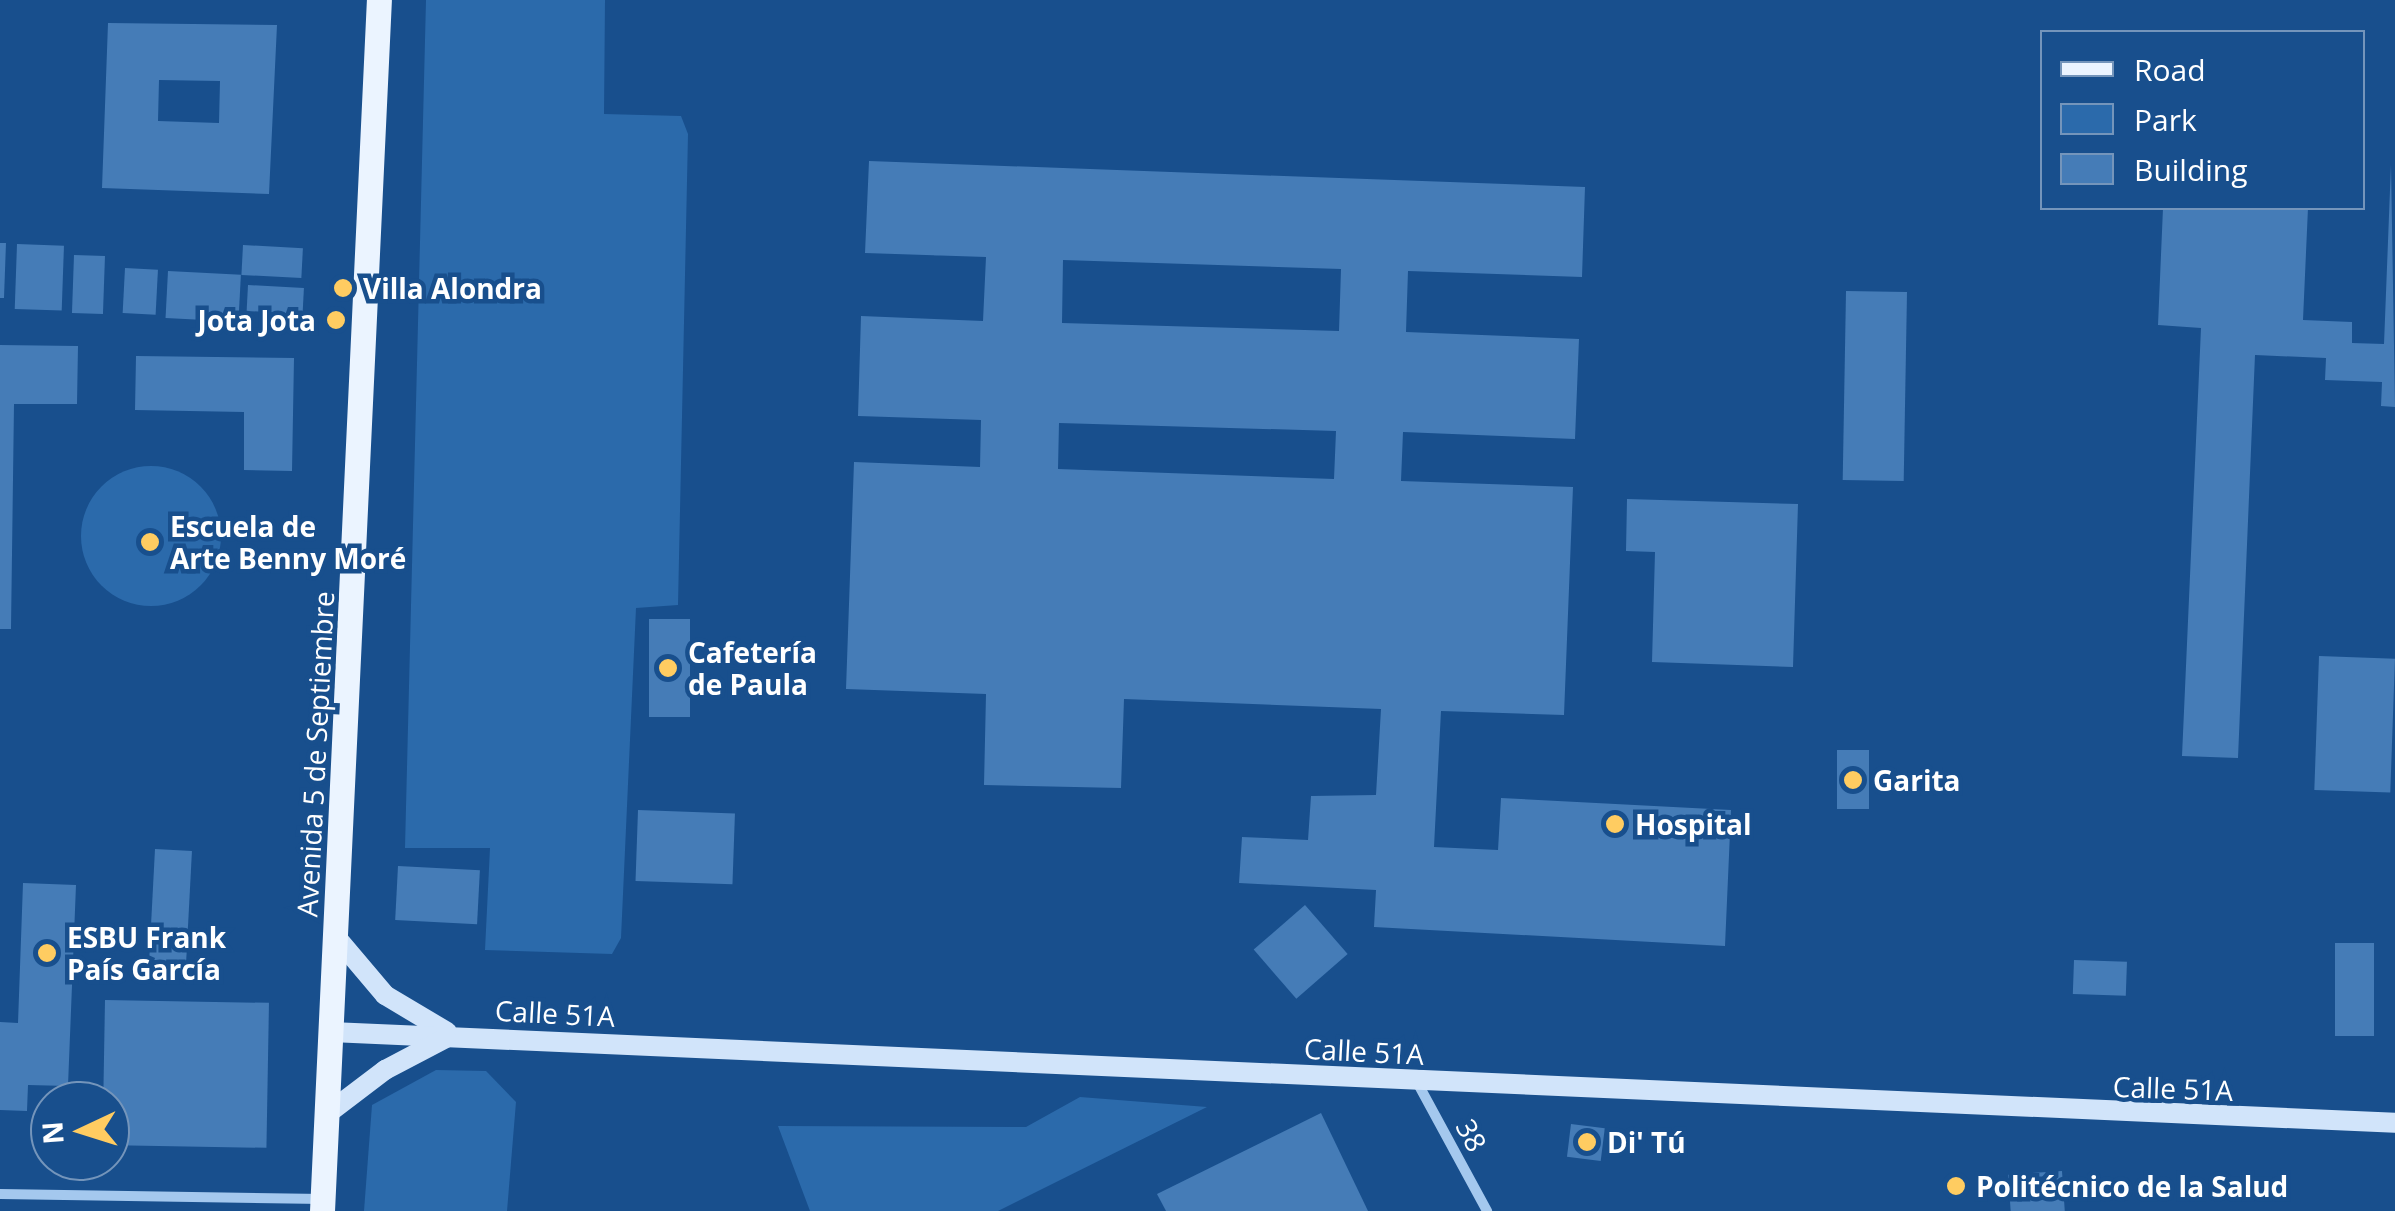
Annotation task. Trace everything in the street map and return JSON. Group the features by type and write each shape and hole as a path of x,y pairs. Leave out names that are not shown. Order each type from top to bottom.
{"main road":[{"name":"Avenida 5 de Septiembre","path":"322,1205 379,0"},
{"path":"336,937 385,995 453,1035"},
{"name":"Calle 51A","path":"331,1032 2395,1123"},
{"path":"328,1114 397,1062 453,1035"}],"street":[{"name":"38","path":"1417,1081 1487,1211"},
{"path":"0,1194 322,1205"},
{"path":"124,1196 124,1211"}],"green space":[{"path":"426,0 605,0 604,114 681,116 688,134 678,605 636,608 621,938 612,954 485,950 490,848 405,848"},
{"path":"151,466 178,471 201,486 216,509 221,536 216,563 201,586 178,601 151,606 124,601 101,586 86,563 81,536 86,509 101,486 124,471"},
{"path":"436,1070 486,1071 516,1102 507,1211 364,1211 372,1105"},
{"path":"1080,1097 1207,1107 998,1211 810,1211 778,1126 1026,1127"}],"building":[{"path":"108,23 277,25 269,194 102,188","holes":["159,80 220,81 219,123 158,121"]},
{"path":"869,161 1585,187 1582,277 1408,271 1406,332 1579,339 1575,439 1403,432 1401,481 1573,487 1564,715 1441,711 1434,847 1498,850 1501,798 1731,810 1725,946 1374,927 1376,890 1239,883 1242,837 1308,840 1311,796 1376,795 1381,709 1124,699 1121,788 984,785 986,694 846,689 854,462 980,467 981,420 858,416 861,316 983,321 986,257 865,253","holes":["1063,260 1341,269 1339,331 1062,323","1059,423 1336,431 1334,479 1058,469"]},
{"path":"2391,164 2395,407 2381,406 2382,382 2325,380 2326,358 2255,355 2238,758 2182,756 2201,328 2158,325 2163,210 2308,210 2303,320 2352,322 2352,343 2384,344"},
{"path":"0,243 6,243 4,298 0,298"},
{"path":"17,244 64,246 62,311 15,309"},
{"path":"243,245 303,248 301,278 241,275"},
{"path":"74,255 105,256 103,314 72,313"},
{"path":"125,268 158,270 156,315 123,313"},
{"path":"168,271 241,275 238,322 166,318"},
{"path":"248,285 304,288 303,314 247,311"},
{"path":"1846,291 1907,292 1904,481 1843,480"},
{"path":"0,345 78,346 77,404 14,404 11,629 0,629"},
{"path":"136,356 294,358 292,471 244,470 244,412 135,410"},
{"path":"1627,499 1798,504 1793,667 1652,662 1655,552 1626,551"},
{"name":"Cafetería de Paula","path":"649,619 690,619 690,717 649,717"},
{"path":"2319,656 2395,659 2390,793 2314,790"},
{"name":"Garita","path":"1837,750 1869,750 1869,809 1837,809"},
{"path":"638,810 735,813 732,884 636,881"},
{"path":"155,849 192,851 186,962 149,960"},
{"path":"398,866 480,870 477,924 395,920"},
{"name":"ESBU Frank País García","path":"23,883 76,885 68,1081 30,1081 27,1111 0,1110 0,1022 18,1023"},
{"path":"1305,905 1348,954 1296,999 1254,950"},
{"path":"2335,943 2374,943 2374,1036 2335,1036"},
{"path":"2074,960 2127,962 2126,996 2073,994"},
{"path":"105,1000 269,1003 266,1148 130,1145 130,1081 104,1081"},
{"path":"1321,1113 1368,1211 1166,1211 1157,1194"},
{"name":"Di' Tú","path":"1571,1124 1605,1128 1601,1161 1567,1157"},
{"path":"2062,1171 2065,1211 2011,1211 2008,1175"}],"place":[{"name":"Villa Alondra","path":"343,288"},
{"name":"Jota Jota","path":"336,320"},
{"name":"Escuela de Arte Benny Moré","path":"150,542"},
{"name":"Cafetería de Paula","path":"668,668"},
{"name":"Garita","path":"1853,780"},
{"name":"Hospital","path":"1615,824"},
{"name":"ESBU Frank País García","path":"47,953"},
{"name":"Di' Tú","path":"1587,1142"},
{"name":"Politécnico de la Salud","path":"1956,1186"}]}
